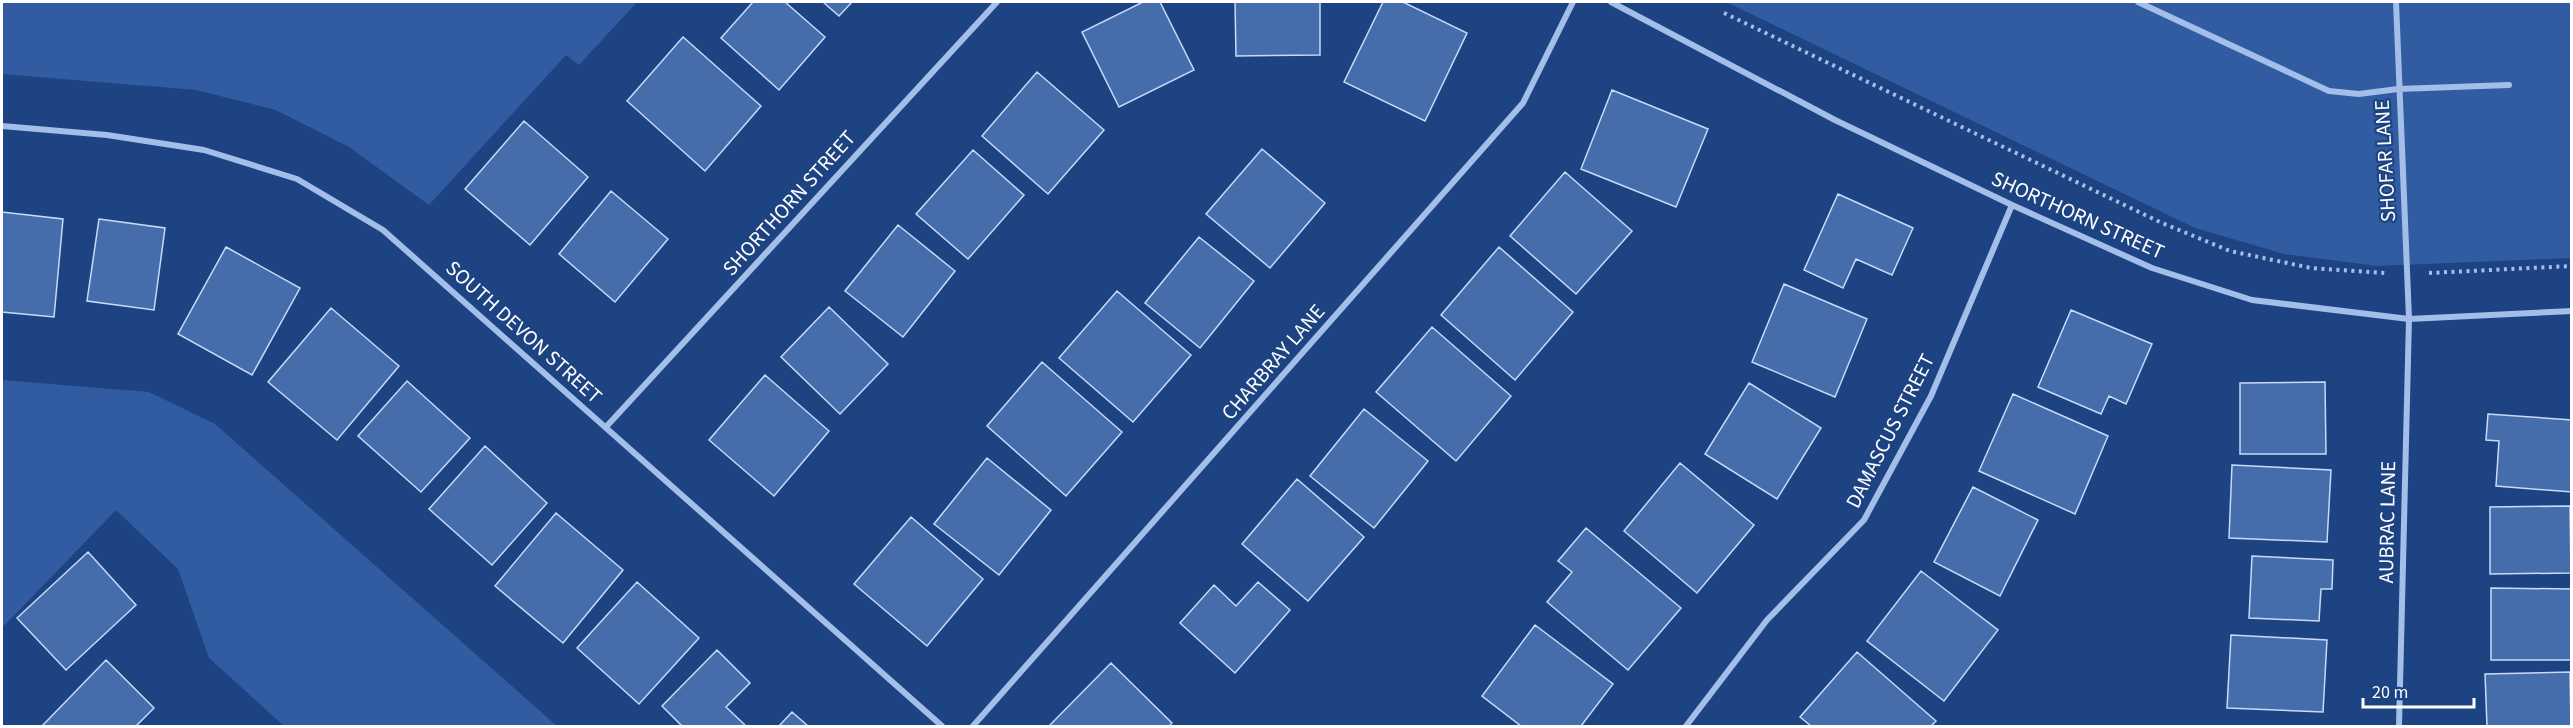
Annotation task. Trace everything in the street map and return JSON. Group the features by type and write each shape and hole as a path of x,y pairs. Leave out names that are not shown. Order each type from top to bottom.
{"street":[{"name":"SHORTHORN STREET","path":"606,427 997,2"},
{"name":"CHARBRAY LANE","path":"973,726 1523,103 1573,2"},
{"name":"SHORTHORN STREET","path":"1611,2 1835,120 2012,205 2152,268 2252,300 2409,319 2571,311"},
{"path":"2139,2 2329,92 2359,94 2398,89 2509,85"},
{"name":"SHOFAR LANE","path":"2396,2 2409,319"},
{"name":"SOUTH DEVON STREET","path":"2,126 107,135 204,150 297,179 383,230 942,726"},
{"name":"DAMASCUS STREET","path":"1686,726 1767,620 1864,520 1931,396 2012,205"},
{"name":"AUBRAC LANE","path":"2399,726 2409,319"}],"path":[{"path":"1724,13 2162,222 2230,251 2311,268 2407,274 2571,266"}],"shaded area":[{"path":"2,2 637,2 579,65 566,55 429,205 349,147 276,110 196,90 2,74"},
{"path":"1726,2 2571,2 2571,258 2377,266 2284,254 2195,228"},
{"path":"2,380 149,392 215,424 557,726 284,726 209,658 178,569 116,510 2,628"}],"building":[{"path":"753,2 785,2 825,37 779,90 721,38"},
{"path":"823,2 852,2 839,16"},
{"path":"1143,2 1160,2 1194,70 1119,107 1082,32"},
{"path":"1235,2 1320,2 1320,55 1236,56"},
{"path":"1383,2 1403,2 1467,33 1425,121 1344,82"},
{"path":"683,37 761,106 705,171 627,101"},
{"path":"1037,72 1104,130 1048,194 982,136"},
{"path":"1612,90 1708,129 1676,207 1581,169"},
{"path":"524,121 588,177 530,245 465,189"},
{"path":"1262,149 1325,203 1270,268 1206,214"},
{"path":"973,150 1024,195 968,259 916,214"},
{"path":"1565,172 1632,231 1576,294 1510,236"},
{"path":"611,191 668,239 615,302 559,254"},
{"path":"1838,194 1913,228 1892,275 1856,259 1843,288 1804,270"},
{"path":"2,212 63,219 54,317 2,312"},
{"path":"99,219 165,228 154,310 87,301"},
{"path":"898,225 955,271 903,337 845,291"},
{"path":"1199,237 1254,281 1200,348 1145,303"},
{"path":"226,247 300,288 252,375 178,334"},
{"path":"1499,247 1573,312 1515,380 1441,315"},
{"path":"1784,284 1867,319 1835,397 1752,362"},
{"path":"1117,291 1191,355 1133,422 1059,358"},
{"path":"829,307 888,364 840,414 781,357"},
{"path":"331,308 399,366 337,440 268,382"},
{"path":"2071,310 2152,344 2126,404 2109,396 2101,414 2038,387"},
{"path":"1432,327 1511,396 1456,461 1376,392"},
{"path":"1042,362 1122,432 1066,496 987,426"},
{"path":"765,375 829,431 774,496 709,440"},
{"path":"407,381 470,438 421,492 358,436"},
{"path":"2325,382 2326,454 2240,454 2240,383"},
{"path":"1749,383 1821,428 1777,499 1705,454"},
{"path":"2013,394 2108,436 2075,514 1979,471"},
{"path":"1364,409 1428,461 1374,528 1310,476"},
{"path":"2488,414 2572,420 2572,492 2496,486 2499,441 2486,440"},
{"path":"485,446 547,503 492,565 429,509"},
{"path":"987,458 1051,510 999,575 934,524"},
{"path":"1680,463 1754,525 1697,593 1624,531"},
{"path":"2232,465 2331,470 2327,542 2229,538"},
{"path":"1297,479 1364,537 1308,601 1242,544"},
{"path":"1973,487 2038,520 2000,596 1934,562"},
{"path":"2570,506 2571,573 2490,574 2490,507"},
{"path":"556,513 623,570 563,643 495,586"},
{"path":"911,517 983,579 927,646 854,584"},
{"path":"1586,528 1681,608 1628,670 1547,602 1572,572 1558,561"},
{"path":"88,552 136,605 66,670 17,618"},
{"path":"2252,556 2333,560 2332,589 2321,589 2319,621 2249,618"},
{"path":"1921,571 1998,630 1944,701 1867,641"},
{"path":"637,582 699,638 639,704 577,648"},
{"path":"1258,582 1290,610 1235,673 1180,623 1214,585 1236,606"},
{"path":"2491,588 2572,589 2572,660 2491,660"},
{"path":"1535,625 1613,684 1581,726 1521,726 1482,696"},
{"path":"2231,635 2327,640 2323,712 2227,708"},
{"path":"717,650 750,683 726,707 746,726 682,726 662,706"},
{"path":"1857,652 1936,721 1931,726 1811,726 1800,717"},
{"path":"106,660 154,708 136,726 42,726"},
{"path":"1111,663 1172,723 1169,726 1050,725"},
{"path":"2570,672 2571,726 2487,726 2485,674"},
{"path":"792,712 808,726 779,726"}]}
